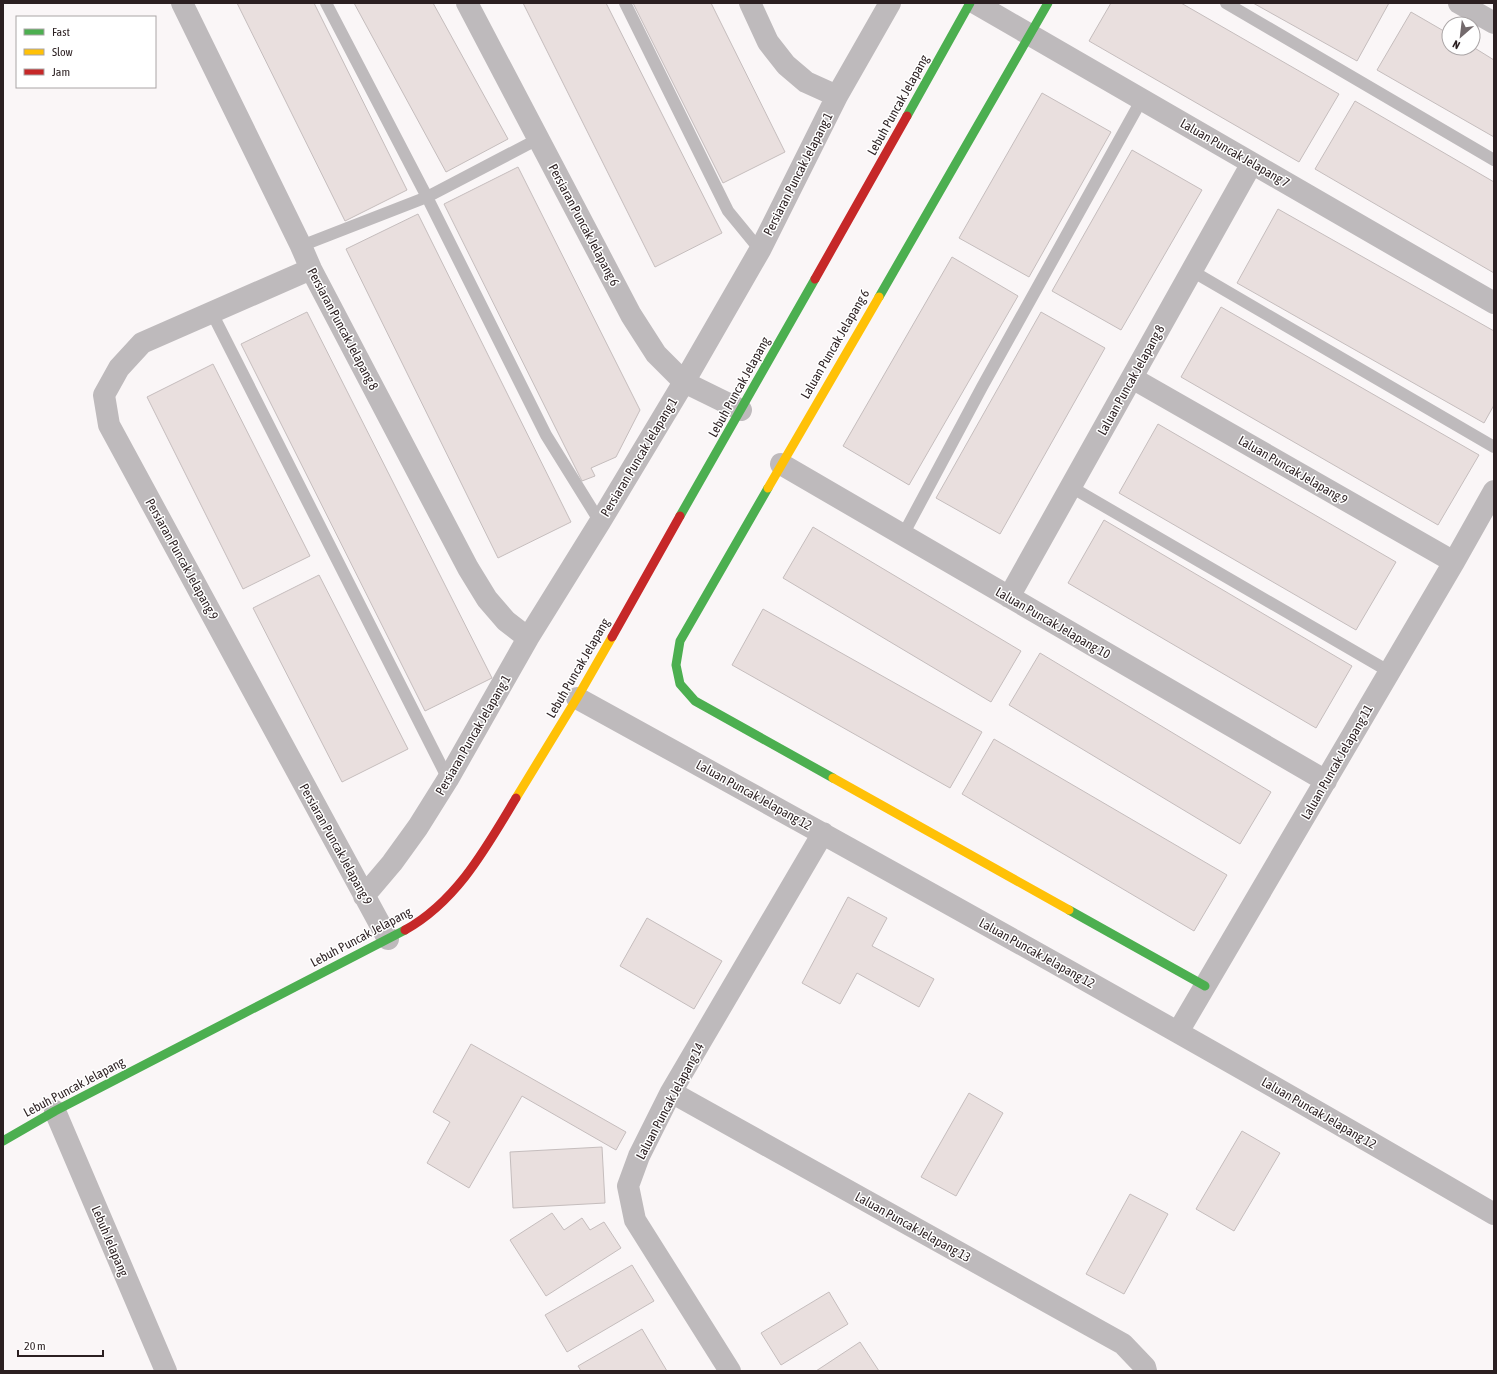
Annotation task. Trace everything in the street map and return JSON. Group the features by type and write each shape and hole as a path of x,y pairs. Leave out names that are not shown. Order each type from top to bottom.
{"street":[{"name":"Persiaran Puncak Jelapang 8","path":"182,3 311,269 468,568 487,599 506,621 528,638"},
{"name":"Persiaran Puncak Jelapang 6","path":"467,3 631,315 656,354 684,382 741,410"},
{"path":"750,3 768,42 786,65 806,82 837,96"},
{"name":"Persiaran Puncak Jelapang 1","path":"364,896 392,863 418,827 448,779 528,638 684,382 760,250 837,96 890,3"},
{"name":"Lebuh Puncak Jelapang","path":"3,1141 55,1111 388,939 422,920 456,889 488,845 577,698 970,3"},
{"name":"Laluan Puncak Jelapang 7","path":"975,3 1494,303"},
{"name":"Laluan Puncak Jelapang 6","path":"1048,3 680,641 676,665 680,684 695,701 1205,986"},
{"path":"1459,3 1494,23"},
{"name":"Laluan Puncak Jelapang 8","path":"1009,597 1252,163"},
{"name":"Persiaran Puncak Jelapang 9","path":"311,269 142,343 119,368 104,395 109,425 388,939"},
{"name":"Laluan Puncak Jelapang 9","path":"1132,378 1454,562"},
{"name":"Laluan Puncak Jelapang 10","path":"781,464 1326,781"},
{"name":"Laluan Puncak Jelapang 11","path":"1178,1032 1390,672 1494,491"},
{"name":"Laluan Puncak Jelapang 12","path":"577,698 823,833 1178,1032 1493,1212"},
{"name":"Laluan Puncak Jelapang 14","path":"730,1371 635,1220 628,1186 639,1156 671,1092 823,833"},
{"name":"Laluan Puncak Jelapang 13","path":"671,1092 1123,1344 1145,1367 1146,1371"},
{"name":"Lebuh Jelapang","path":"55,1111 166,1371"}],"lane":[{"path":"326,3 427,197 546,435 600,522"},
{"path":"625,3 728,211 760,250"},
{"path":"1226,3 1494,160"},
{"path":"903,535 982,387 1142,100"},
{"path":"301,246 427,197 538,139"},
{"path":"1192,271 1494,447"},
{"path":"212,313 448,779"},
{"path":"1071,487 1390,672"}],"building":[{"path":"237,3 314,3 407,190 345,221"},
{"path":"354,3 433,3 508,139 446,172"},
{"path":"523,3 606,3 722,233 655,267"},
{"path":"633,3 711,3 785,152 723,183"},
{"path":"1111,3 1181,3 1339,94 1299,162 1089,41"},
{"path":"1253,3 1389,3 1357,61"},
{"path":"1411,12 1441,29 1441,56 1481,56 1481,52 1494,60 1494,137 1377,70"},
{"path":"1042,93 1111,132 1029,277 959,238"},
{"path":"1355,101 1494,182 1494,273 1315,169"},
{"path":"1132,150 1202,190 1121,330 1052,291"},
{"path":"518,167 640,410 616,457 591,468 595,476 582,481 444,204"},
{"path":"1278,209 1494,331 1494,405 1484,423 1237,283"},
{"path":"418,214 571,522 498,558 346,249"},
{"path":"952,257 1018,296 909,485 843,446"},
{"path":"1221,307 1479,455 1438,525 1181,377"},
{"path":"307,312 492,678 425,711 241,344"},
{"path":"1041,312 1105,348 1000,534 936,498"},
{"path":"213,364 310,556 243,589 147,397"},
{"path":"1158,424 1396,562 1356,630 1119,493"},
{"path":"1104,520 1352,666 1316,728 1068,583"},
{"path":"813,527 1021,651 991,702 783,578"},
{"path":"319,575 408,749 342,782 253,608"},
{"path":"763,609 982,732 950,788 732,665"},
{"path":"1040,653 1271,792 1240,844 1009,705"},
{"path":"994,739 1227,875 1194,931 962,794"},
{"path":"848,897 887,918 872,946 934,979 919,1007 857,973 840,1004 802,983"},
{"path":"647,918 722,961 694,1009 620,966"},
{"path":"471,1044 626,1132 616,1150 522,1096 469,1188 427,1163 450,1122 433,1112"},
{"path":"969,1093 1003,1113 956,1196 921,1177"},
{"path":"1242,1131 1280,1153 1234,1231 1196,1209"},
{"path":"602,1147 605,1203 513,1208 510,1152"},
{"path":"1130,1194 1168,1214 1124,1294 1086,1274"},
{"path":"552,1213 564,1230 582,1218 590,1230 604,1222 621,1248 546,1296 510,1240"},
{"path":"632,1265 654,1301 567,1352 545,1315"},
{"path":"829,1292 848,1324 781,1365 761,1333"},
{"path":"642,1329 667,1371 581,1371 578,1366"},
{"path":"860,1342 879,1371 816,1371"}],"traffic: fast":[{"path":"907,116 970,3"},
{"path":"879,297 1048,3"},
{"path":"680,516 815,279"},
{"path":"768,488 680,641 676,665 680,684 695,701 833,778"},
{"path":"1069,910 1205,986"},
{"path":"3,1141 55,1111 405,930"}],"traffic: slow":[{"path":"768,488 879,297"},
{"path":"516,798 612,637"},
{"path":"833,778 1069,910"}],"traffic: jam":[{"path":"815,279 907,116"},
{"path":"612,637 680,516"},
{"path":"405,930 423,918 455,889 469,872 516,798"}]}
